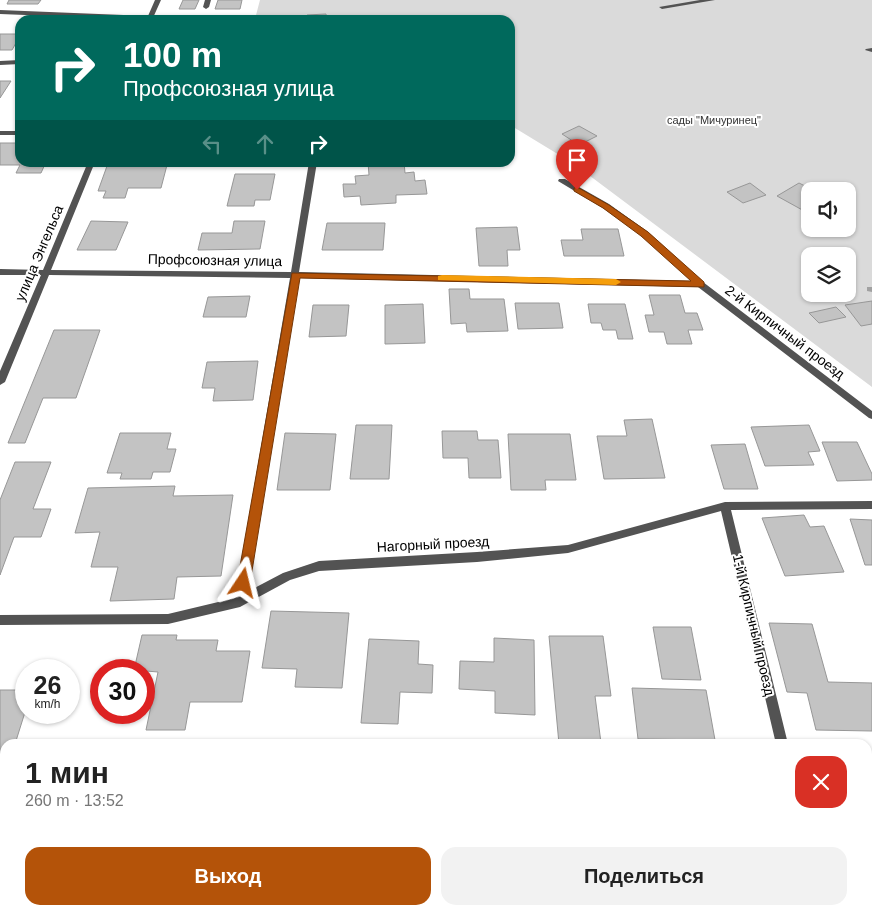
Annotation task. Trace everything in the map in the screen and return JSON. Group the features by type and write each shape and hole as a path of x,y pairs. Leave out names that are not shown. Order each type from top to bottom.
{"street":[{"path":"152,15 158,0"},
{"path":"206,7 208,0"},
{"path":"662,7 712,0"},
{"path":"0,12 64,15"},
{"path":"0,63 15,62"},
{"path":"0,133 15,133"},
{"name":"улица Энгельса","path":"0,382 90,167"},
{"path":"240,602 313,167"},
{"name":"2-й Кирпичный проезд","path":"562,181 606,206 645,234 700,284 872,416"},
{"name":"Профсоюзная улица","path":"0,272 296,275 700,284"},
{"name":"Нагорный проезд","path":"0,620 168,619 240,602 287,576 319,566 477,557 568,549 726,506 872,505"},
{"name":"1-й Кирпичный проезд","path":"726,506 781,739"}],"green space":[{"name":"сады \"Мичуринец\"","path":"260,0 872,0 872,387 574,164 515,128 515,15 256,15"}],"building":[{"path":"9,0 41,0 38,4 7,4"},
{"path":"183,0 199,0 195,9 179,9"},
{"path":"218,0 242,0 240,9 215,9"},
{"path":"0,34 15,34 15,45 12,50 0,50"},
{"path":"0,81 11,81 0,98"},
{"path":"579,126 597,136 579,145 562,134"},
{"path":"0,143 15,143 15,165 0,165"},
{"path":"19,167 44,167 41,173 16,173"},
{"path":"107,167 166,167 161,188 128,188 125,198 103,198 106,191 98,191"},
{"path":"368,167 404,167 405,173 414,172 415,181 425,180 427,194 396,195 396,203 361,205 360,196 344,197 343,184 356,184 355,176 369,175"},
{"path":"235,174 275,174 270,200 255,200 254,206 227,206"},
{"path":"750,183 766,195 743,203 727,192"},
{"path":"799,183 801,184 801,209 777,196"},
{"path":"91,221 128,222 116,250 77,250"},
{"path":"234,221 265,221 260,249 198,250 202,233 232,233"},
{"path":"327,223 385,223 383,250 322,250"},
{"path":"517,227 520,250 507,250 508,266 479,266 476,228"},
{"path":"581,229 618,229 624,256 564,256 561,240 583,240"},
{"path":"449,289 469,289 470,299 504,299 508,331 467,332 466,323 451,324"},
{"path":"649,295 680,295 685,313 697,313 703,330 688,330 692,344 667,344 664,332 649,332 645,315 654,315"},
{"path":"250,296 246,317 203,317 208,297"},
{"path":"872,301 872,324 861,326 845,305"},
{"path":"515,303 559,303 563,328 518,329"},
{"path":"423,304 425,343 385,344 385,305"},
{"path":"588,304 625,304 633,339 618,339 616,330 603,330 601,323 591,323"},
{"path":"313,305 349,305 346,336 309,337"},
{"path":"836,307 846,317 819,323 809,313"},
{"path":"54,330 100,330 76,398 43,398 25,443 8,443"},
{"path":"258,361 253,400 213,401 215,388 202,388 207,362"},
{"path":"652,419 665,478 604,479 597,436 627,436 624,420"},
{"path":"356,425 392,425 389,479 350,479"},
{"path":"809,425 820,451 808,452 814,465 765,466 751,427"},
{"path":"442,431 477,431 478,440 498,440 501,478 469,478 468,458 443,458"},
{"path":"120,433 171,433 167,449 176,449 170,472 153,472 151,479 120,479 122,473 107,473"},
{"path":"285,433 336,434 330,490 277,490"},
{"path":"508,434 570,434 576,480 545,480 546,490 511,490"},
{"path":"822,442 857,442 872,474 872,480 837,481"},
{"path":"745,444 758,489 724,489 711,445"},
{"path":"15,462 51,462 33,509 51,509 41,537 14,537 0,575 0,500"},
{"path":"175,486 173,496 233,495 221,576 177,577 174,599 110,601 118,567 91,567 100,532 75,533 88,488"},
{"path":"804,515 810,527 824,526 844,572 785,576 762,518"},
{"path":"850,519 872,520 872,565 865,565"},
{"path":"271,611 349,613 342,688 295,687 297,669 262,668"},
{"path":"769,623 812,624 828,682 872,683 872,731 816,730 807,693 787,692"},
{"path":"653,627 691,627 701,680 662,679"},
{"path":"142,635 177,635 176,640 218,640 216,651 250,651 242,702 190,702 185,730 146,730 147,724 155,724 155,686 158,672 155,672 155,659 137,659"},
{"path":"549,636 603,636 611,696 595,696 600,739 559,739"},
{"path":"494,638 534,640 535,715 495,713 495,691 459,689 460,661 494,662"},
{"path":"369,639 419,641 418,664 433,665 432,693 400,692 398,724 361,723"},
{"path":"632,688 706,690 715,739 638,739"},
{"path":"0,690 15,690 15,724 21,724 17,739 0,739"}],"slow traffic":[{"path":"442,278 616,282"}],"route":[{"path":"243,583 296,275 700,284 645,234 606,206 577,190"}]}
